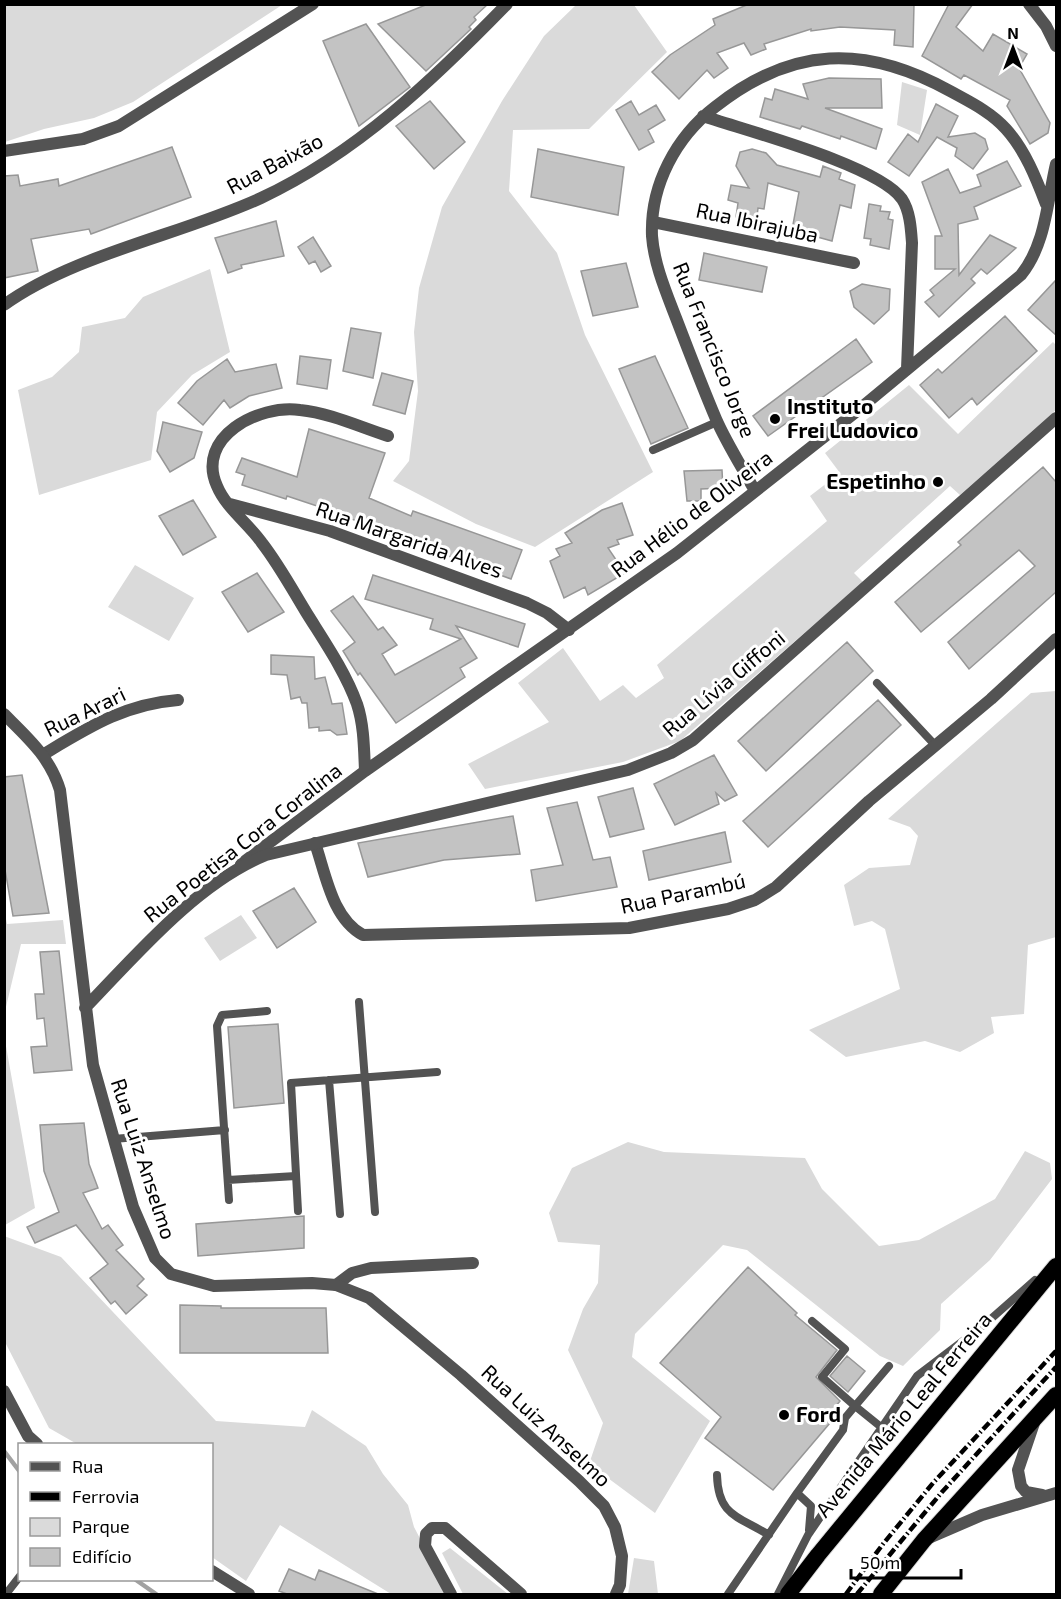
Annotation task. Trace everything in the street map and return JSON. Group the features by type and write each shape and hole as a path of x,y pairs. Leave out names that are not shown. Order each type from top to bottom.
{"highway":[{"name":"Avenida Mário Leal Ferreira","path":"788,1594 1056,1266"},
{"path":"881,1594 924,1540 1056,1396"}],"street":[{"path":"4,151 83,139 119,126 313,4"},
{"name":"Rua Baixão","path":"4,305 20,294 77,267 252,201 319,166 405,103 507,4"},
{"path":"1029,4 1046,26 1056,46"},
{"name":"Rua Francisco Jorge","path":"755,491 717,422 660,274 653,243 652,222 662,178 679,143 703,116 760,76 790,64 832,58 902,67 920,74 994,117 1007,129 1034,171 1046,204"},
{"path":"703,116 859,169 891,187 903,200 911,227 912,243 908,369"},
{"name":"Rua Hélio de Oliveira","path":"365,771 677,553 908,369 1021,275 1032,261 1039,245 1056,164"},
{"name":"Rua Ibirajuba","path":"652,222 854,263"},
{"name":"Rua Poetisa Cora Coralina","path":"85,1008 173,919 238,866 365,771 363,727 348,685 268,550 217,487 213,472 214,457 219,443 230,430 250,418 278,411 299,409 388,436"},
{"name":"Rua Lívia Giffoni","path":"238,866 266,855 628,770 671,753 706,729 1056,418"},
{"name":"Rua Margarida Alves","path":"229,504 330,531 527,603 547,613 569,630"},
{"name":"Rua Parambú","path":"315,843 339,914 350,928 363,935 629,928 728,909 755,900 776,887 934,744 992,699 1056,639"},
{"name":"Rua Arari","path":"44,754 97,723 126,711 150,702 178,700"},
{"name":"Rua Luiz Anselmo","path":"4,714 44,754 54,771 63,805 93,1065 113,1139 145,1238 155,1258 171,1274 214,1286 312,1283 336,1285 361,1294 378,1306 461,1375 604,1506 615,1527 622,1556 620,1585 616,1594"},
{"path":"336,1285 352,1273 371,1268 473,1263"},
{"path":"4,1391 28,1436 36,1443"},
{"path":"1037,1417 1020,1462 1018,1478 1026,1492 1051,1494"},
{"path":"924,1540 960,1522 1051,1494"},
{"path":"451,1594 425,1546 426,1534 432,1528 445,1528 521,1594"},
{"path":"213,1572 228,1589 249,1594"}],"lane":[{"path":"653,450 717,422"},
{"path":"877,683 934,744"},
{"path":"359,1002 375,1212"},
{"path":"229,1200 217,1026 222,1015 267,1011"},
{"path":"298,1211 291,1083 437,1072"},
{"path":"329,1080 340,1214"},
{"path":"113,1139 225,1130"},
{"path":"228,1180 296,1176"},
{"path":"778,1594 808,1536 917,1376 984,1325 1056,1262"},
{"path":"812,1321 845,1349 822,1377 881,1427"},
{"path":"728,1594 796,1493 843,1430 845,1418 889,1366"},
{"path":"717,1475 719,1499 724,1508 769,1536"},
{"path":"796,1493 811,1506 808,1536"},
{"path":"6,1594 18,1579"}],"green space":[{"path":"5,4 282,5 133,102 94,118 44,129 5,142"},
{"path":"576,5 634,5 667,52 589,129 513,130 509,191 557,253 585,335 653,472 535,547 476,524 393,481 409,461 418,391 414,332 419,288 442,207 502,101 544,36"},
{"path":"902,82 927,90 920,135 897,125"},
{"path":"210,269 230,352 192,375 157,412 151,460 39,495 18,390 52,377 79,352 82,327 125,318 143,297"},
{"path":"1053,342 1056,345 1056,410 960,495 950,486 854,573 863,582 680,741 623,762 485,789 468,764 549,722 518,683 563,648 600,701 623,685 636,698 664,678 657,665 827,521 810,496 840,473 825,453 909,385 958,434"},
{"path":"135,565 194,598 169,641 108,607"},
{"path":"1056,691 1056,937 1028,945 1024,1014 991,1017 994,1033 960,1052 925,1041 846,1057 809,1030 900,989 885,929 872,921 854,926 844,885 869,868 910,865 918,836 910,827 888,819 1031,693"},
{"path":"5,914 7,924 63,920 66,944 21,944 5,1011"},
{"path":"241,915 257,938 220,961 204,938"},
{"path":"4,1035 35,1208 5,1225 4,1225"},
{"path":"628,1142 664,1152 805,1158 822,1189 879,1246 919,1240 995,1199 1025,1151 1050,1163 1052,1179 990,1260 941,1304 940,1330 903,1366 880,1356 747,1250 723,1245 635,1334 632,1357 710,1421 655,1513 589,1464 603,1423 568,1350 583,1309 598,1283 600,1245 558,1242 549,1213 572,1168"},
{"path":"4,1236 61,1257 216,1421 305,1427 312,1410 366,1446 383,1474 408,1505 414,1527 449,1594 391,1594 280,1525 246,1581 213,1558 213,1443 75,1443 49,1428 5,1342"},
{"path":"450,1548 508,1594 463,1594 442,1553"},
{"path":"634,1558 654,1561 658,1594 628,1594"}],"building":[{"path":"428,4 488,4 474,17 476,20 469,27 471,29 426,71 378,24"},
{"path":"749,4 914,4 913,47 894,45 895,30 840,27 811,31 811,29 764,44 766,49 751,55 744,43 717,53 728,68 714,78 707,70 679,99 652,72 670,55 715,25 713,19"},
{"path":"949,4 973,4 956,27 983,51 993,34 1027,54 1019,68 1050,123 1048,133 1030,144 1007,106 1010,100 964,75 961,79 922,56"},
{"path":"366,24 410,87 359,126 323,41"},
{"path":"829,78 881,79 882,108 825,108 882,129 876,149 841,136 840,139 802,126 800,129 760,117 765,98 772,100 775,89 808,99 803,84"},
{"path":"430,101 465,142 434,169 396,126"},
{"path":"631,101 639,115 656,105 665,120 648,130 654,142 639,150 616,110"},
{"path":"936,104 958,116 948,137 975,133 985,139 988,149 973,169 955,156 957,148 937,137 909,176 888,162 908,134 918,142"},
{"path":"172,147 191,197 91,234 89,229 31,239 38,271 4,278 4,176 18,175 20,186 58,179 59,186"},
{"path":"538,149 624,167 618,215 531,197"},
{"path":"752,149 766,153 777,165 820,177 823,166 841,173 839,179 855,185 851,208 840,205 832,241 792,230 799,192 768,183 764,209 758,208 757,217 748,216 747,219 736,217 738,203 728,200 731,185 749,188 736,166 740,152"},
{"path":"1007,161 1021,186 974,207 978,219 958,224 959,275 990,235 1016,248 987,274 981,269 971,279 975,283 939,317 925,302 934,295 930,290 955,269 935,269 935,236 942,236 922,182 948,169 960,193 981,186 977,175"},
{"path":"869,204 881,206 880,211 890,212 888,219 893,220 889,249 870,245 871,239 864,238"},
{"path":"276,221 284,256 241,265 242,268 228,273 215,238"},
{"path":"313,237 331,266 321,272 315,261 309,264 298,247"},
{"path":"704,253 767,267 762,292 699,280"},
{"path":"626,263 638,307 593,316 581,271"},
{"path":"1056,280 1056,335 1028,310"},
{"path":"862,284 890,289 889,310 874,324 854,307 850,291"},
{"path":"1005,316 1037,351 977,405 972,398 949,418 920,385 938,369 942,373"},
{"path":"351,328 381,333 373,378 343,371"},
{"path":"856,339 872,362 768,436 753,416"},
{"path":"300,356 331,360 327,389 297,384"},
{"path":"655,356 688,428 651,444 619,369"},
{"path":"227,359 235,372 276,364 282,388 249,396 230,408 224,400 203,425 178,403 197,381"},
{"path":"382,373 413,381 405,414 373,405"},
{"path":"163,422 202,432 194,458 170,472 157,451"},
{"path":"309,429 385,453 369,498 411,516 413,511 522,550 511,579 443,554 445,549 393,529 391,535 347,517 346,521 327,515 329,510 287,496 286,499 242,485 245,475 236,472 242,458 297,477"},
{"path":"1043,467 1056,482 1056,592 969,669 948,642 1035,566 1019,550 921,632 895,602 961,545 958,542"},
{"path":"722,470 723,488 701,489 701,501 687,501 684,471"},
{"path":"193,500 216,537 183,555 159,516"},
{"path":"622,503 633,535 617,540 619,544 608,548 625,573 588,595 585,587 564,598 550,561 560,556 556,549 572,543 565,533 602,510"},
{"path":"257,573 284,612 248,632 222,592"},
{"path":"373,575 525,624 518,647 456,626 477,658 460,668 465,677 396,723 360,673 358,675 343,651 355,642 331,611 353,596 378,630 383,627 397,645 382,654 395,675 461,639 430,629 433,619 365,599"},
{"path":"847,642 873,671 766,771 738,741"},
{"path":"271,655 314,657 315,679 325,677 332,704 342,703 347,734 337,735 330,730 319,731 319,727 309,728 307,703 302,703 300,697 291,699 287,675 271,674"},
{"path":"878,700 901,725 768,847 743,821"},
{"path":"714,755 737,795 725,801 716,793 719,804 675,825 654,784"},
{"path":"22,775 49,913 13,916 4,864 4,777"},
{"path":"633,788 644,829 610,837 598,797"},
{"path":"577,802 593,860 610,857 617,887 536,901 531,870 563,865 547,808"},
{"path":"513,816 520,854 444,860 368,877 358,843"},
{"path":"725,832 731,862 649,880 643,851"},
{"path":"294,888 316,922 277,948 253,911"},
{"path":"59,951 72,1070 34,1073 31,1047 47,1046 44,1018 37,1019 35,994 44,994 40,952"},
{"path":"278,1024 284,1103 234,1108 228,1027"},
{"path":"84,1123 89,1164 98,1188 83,1193 102,1229 108,1225 123,1245 116,1250 144,1279 137,1286 147,1295 126,1314 115,1301 111,1304 90,1278 108,1264 76,1225 35,1243 27,1227 59,1212 44,1171 40,1125"},
{"path":"304,1216 304,1248 198,1256 196,1224"},
{"path":"748,1267 797,1313 795,1315 837,1350 816,1377 840,1401 836,1406 841,1410 773,1490 705,1438 721,1417 660,1363"},
{"path":"180,1305 221,1306 221,1308 326,1308 328,1353 180,1353"},
{"path":"847,1356 865,1371 848,1392 830,1376"},
{"path":"289,1569 315,1580 319,1570 378,1594 287,1594 279,1591"}],"waterway":[{"path":"4,1451 18,1469"},
{"path":"137,1581 156,1594"}],"railway":[{"path":"846,1594 933,1483 1056,1351"},
{"path":"857,1594 942,1492 1056,1367"}],"place":[{"name":"Instituto Frei Ludovico","path":"775,419"},
{"name":"Espetinho","path":"938,482"},
{"name":"Ford","path":"784,1415"}]}
